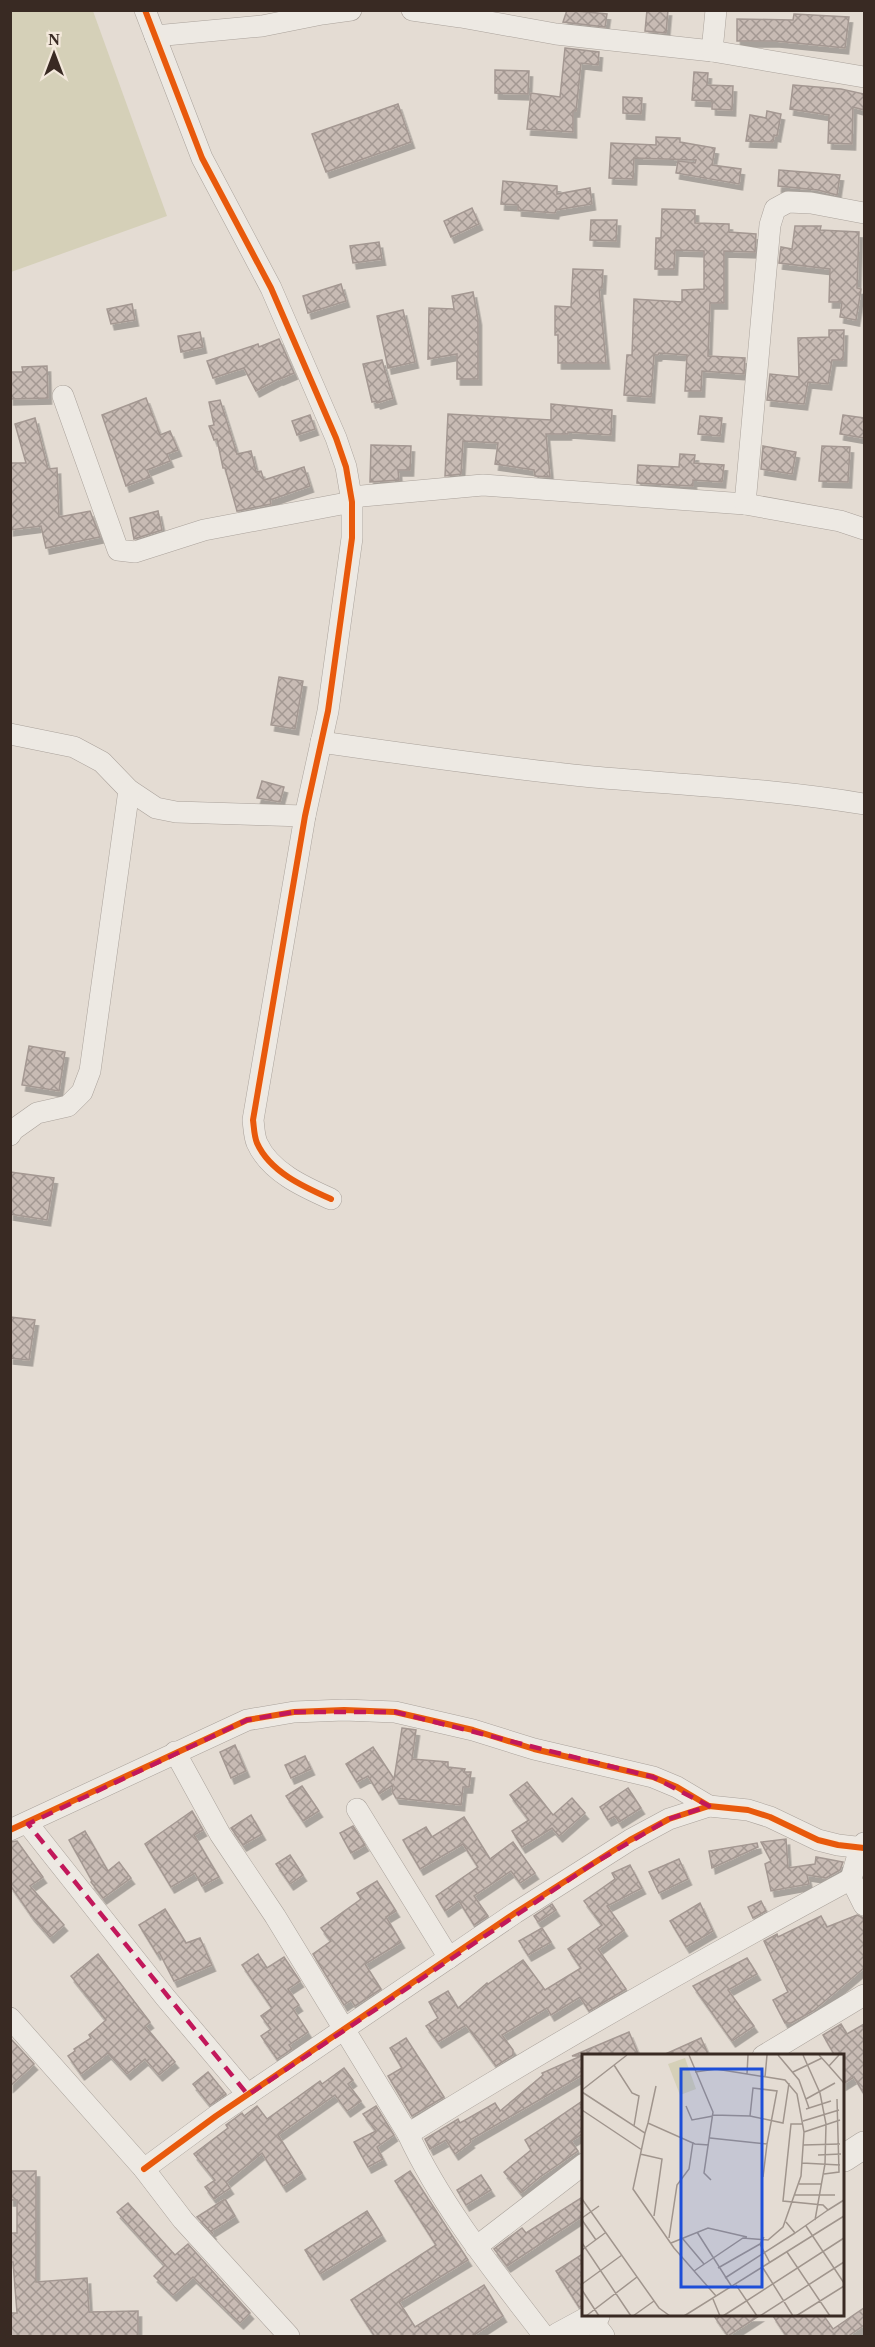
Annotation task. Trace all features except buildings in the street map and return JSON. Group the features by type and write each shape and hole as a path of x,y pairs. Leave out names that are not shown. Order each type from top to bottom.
{"street":[{"path":"145,10 202,158 271,288 336,438 346,467 352,500 352,538 328,711 305,816 253,1120 256,1142 269,1160 299,1185 331,1199"},
{"path":"155,36 262,26 351,10"},
{"path":"412,10 556,34 712,51 864,77"},
{"path":"712,51 716,10"},
{"path":"745,504 770,225 775,209 788,202 811,203 864,213"},
{"path":"63,396 118,550 135,552 204,530 352,500 483,485 745,504 840,521 864,529"},
{"path":"10,734 74,747 102,762 129,790 156,808 176,812 305,816"},
{"path":"321,742 590,777 815,796 864,804"},
{"path":"10,1135 13,1130 37,1113 68,1106 82,1092 90,1071 129,790"},
{"path":"248,2095 19,1827 247,1720 294,1712 344,1710 395,1712 473,1730 534,1749 653,1777 677,1786 709,1806"},
{"path":"175,1752 220,1834 275,1916 344,2028 408,2134 417,2154 476,2247 544,2337"},
{"path":"144,2169 344,2028 515,1913 630,1840 669,1819 709,1806 748,1810 770,1817 818,1840 863,1846 851,1879 688,1967 543,2051 408,2134"},
{"path":"357,1809 449,1959"},
{"path":"851,1879 864,1905"},
{"path":"766,2054 864,1995"},
{"path":"10,2018 144,2169 183,2220 289,2337"},
{"path":"845,2157 864,2145"},
{"path":"476,2247 582,2166"},
{"path":"559,2337 597,2324"}],"highlighted area":[{"path":"294,1712 395,1712 653,1777 709,1806 669,1819 591,1865 248,2095 28,1824 247,1720"}],"shaded area":[{"path":"11,10 93,11 167,216 11,272"}],"cycle path":[{"path":"145,10 202,158 271,288 336,438 346,467 352,502 352,538 328,711 305,816 253,1120 257,1143 270,1162 289,1177 331,1199"},
{"path":"10,1830 247,1720 294,1712 344,1710 395,1712 473,1730 534,1749 653,1777 677,1787 709,1806"},
{"path":"144,2169 216,2116 515,1913 630,1840 669,1819 709,1806 748,1810 770,1817 818,1840 864,1848"}]}
